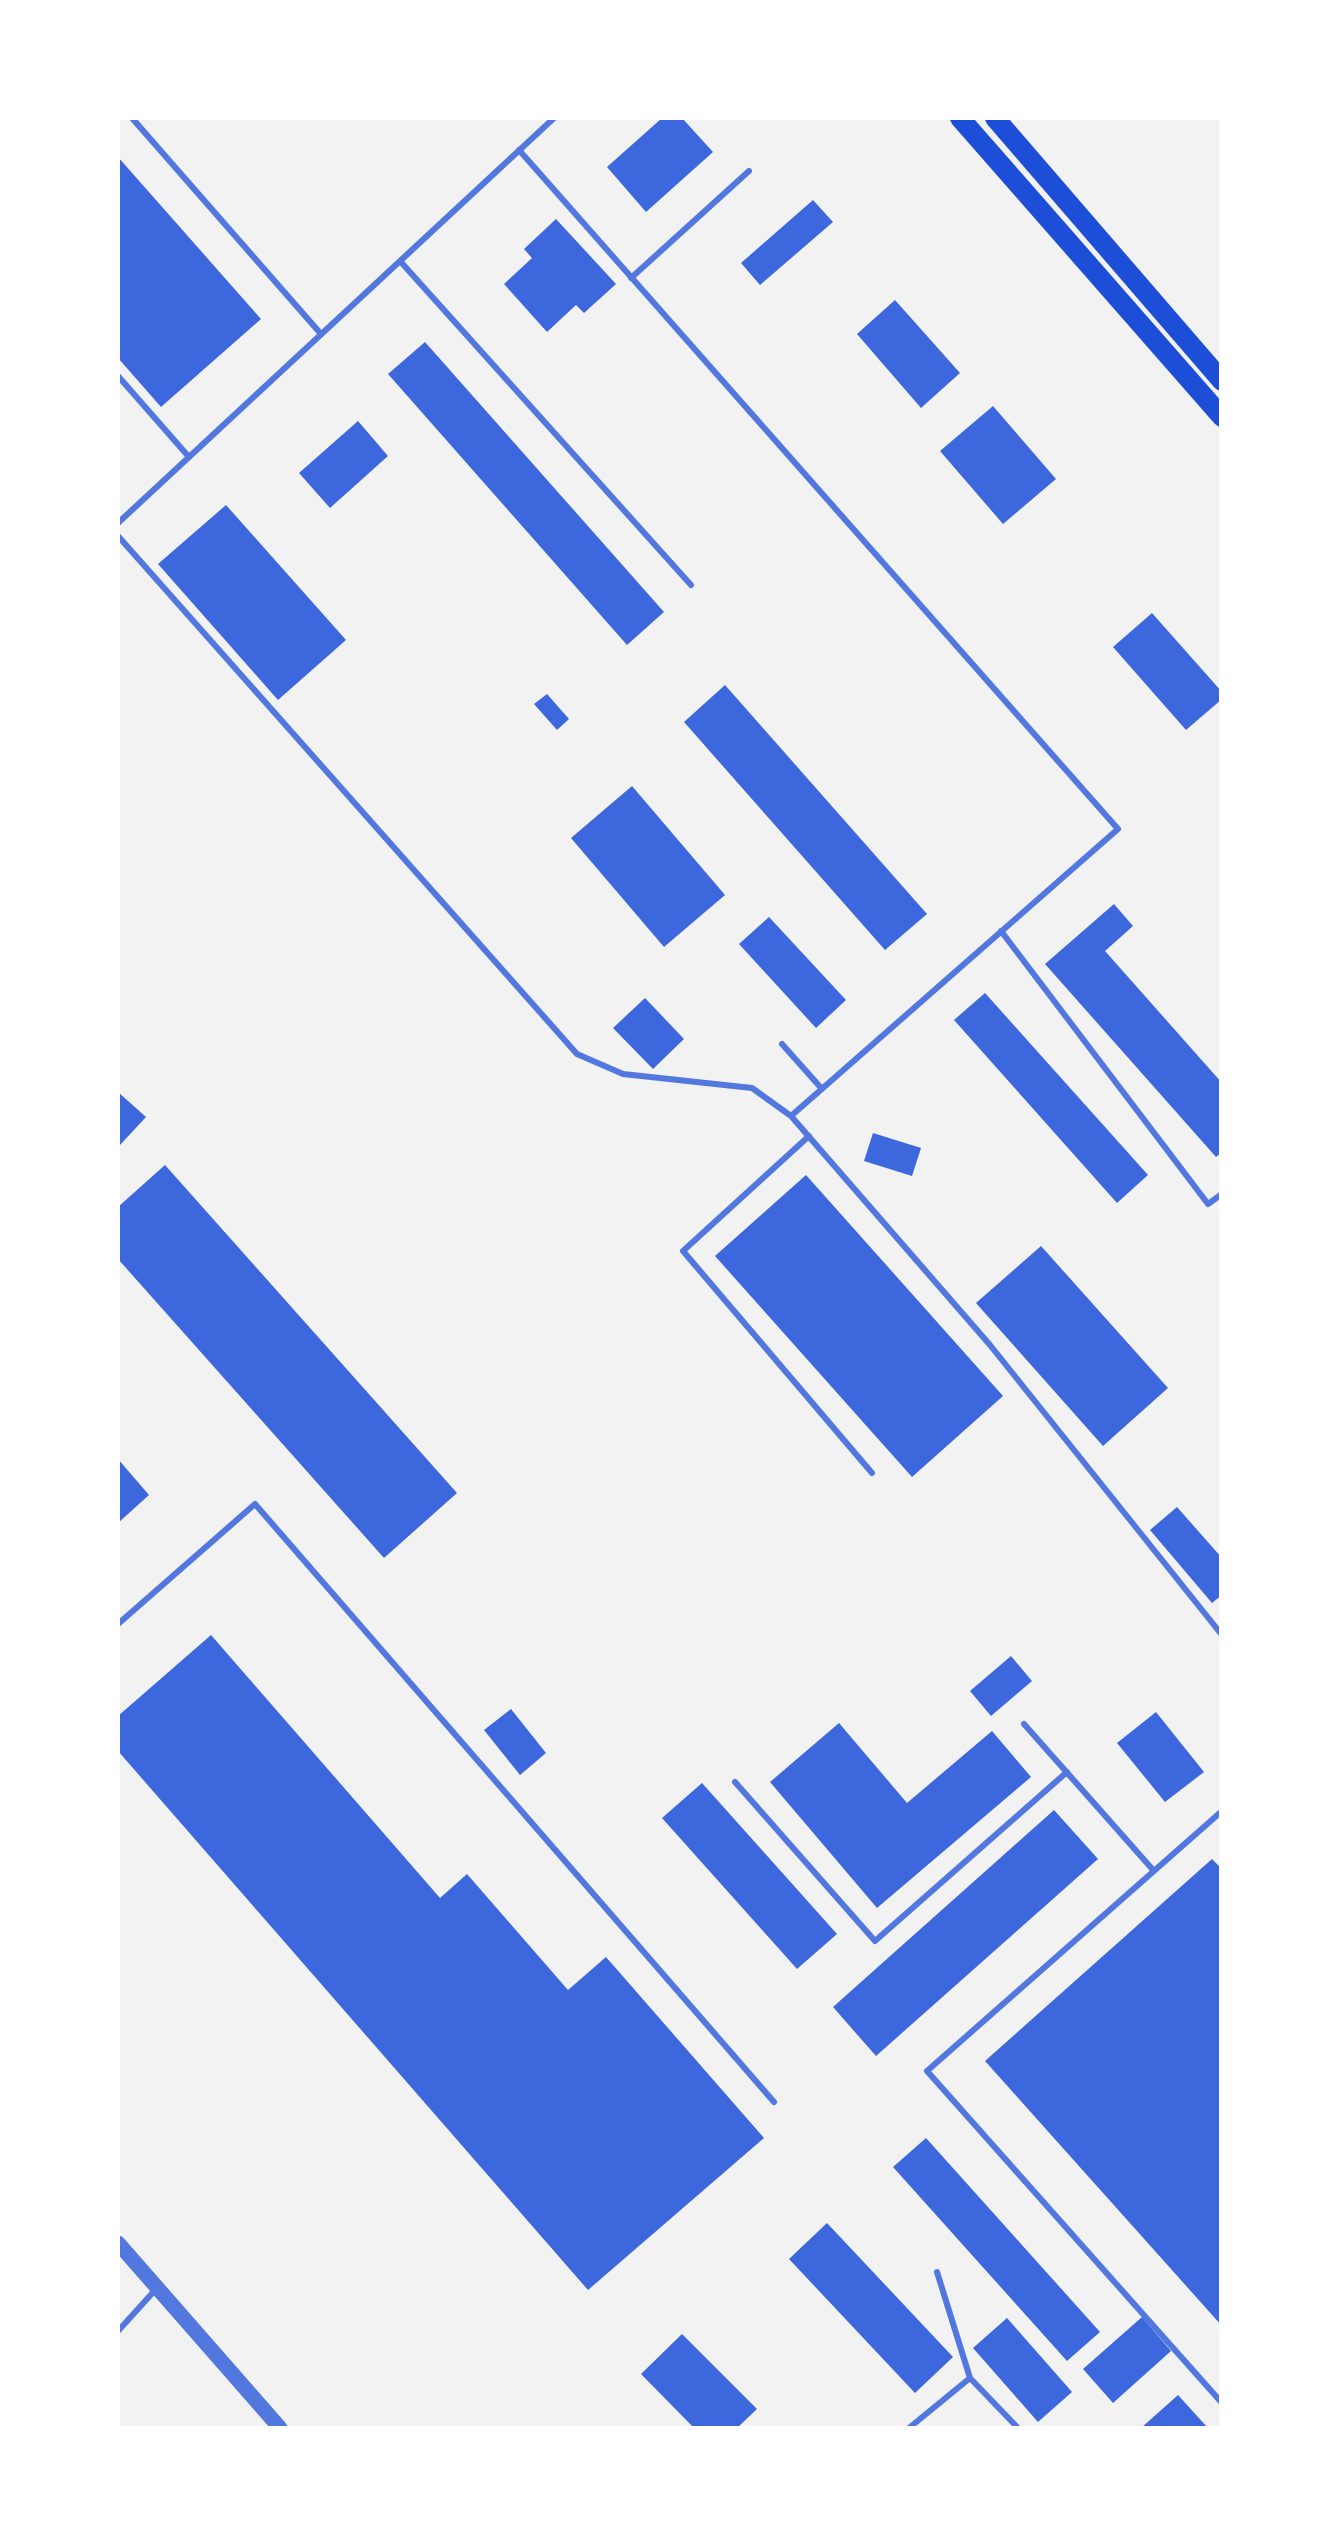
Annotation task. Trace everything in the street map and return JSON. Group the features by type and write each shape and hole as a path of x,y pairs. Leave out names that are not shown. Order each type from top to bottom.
{"main road":[{"path":"960,118 1222,418"},
{"path":"996,118 1222,381"}],"street":[{"path":"118,2243 280,2428"}],"lane":[{"path":"132,118 321,334"},
{"path":"118,523 554,118"},
{"path":"519,150 1118,829 791,1116"},
{"path":"631,278 749,171"},
{"path":"400,261 691,585"},
{"path":"118,376 189,456"},
{"path":"118,536 577,1054 624,1074 752,1088 791,1116 990,1345 1222,1635"},
{"path":"1002,931 1208,1204 1222,1194"},
{"path":"782,1044 822,1089"},
{"path":"809,1136 683,1251 872,1473"},
{"path":"118,1624 255,1504 774,2102"},
{"path":"1024,1724 1154,1870"},
{"path":"735,1782 875,1941 1066,1772"},
{"path":"1222,1811 927,2070 1222,2404"},
{"path":"936,2272 970,2378 1018,2428"},
{"path":"118,2331 157,2288"},
{"path":"909,2428 970,2378"}],"building":[{"path":"662,118 682,118 713,152 646,212 607,167"},
{"path":"118,157 261,319 161,407 118,358"},
{"path":"813,200 833,222 760,285 741,263"},
{"path":"556,219 616,284 584,313 576,305 547,332 504,284 532,258 524,249"},
{"path":"895,300 960,373 921,408 857,334"},
{"path":"425,342 664,612 627,645 388,374"},
{"path":"993,406 1056,479 1003,524 940,451"},
{"path":"358,421 388,456 330,508 299,473"},
{"path":"226,505 346,640 278,700 158,564"},
{"path":"1152,613 1222,692 1222,699 1186,730 1113,647"},
{"path":"725,685 927,914 885,950 684,722"},
{"path":"547,694 569,719 557,730 534,704"},
{"path":"632,786 725,895 664,947 571,838"},
{"path":"1114,904 1133,926 1105,951 1222,1083 1222,1152 1216,1157 1045,964"},
{"path":"769,917 846,1000 816,1028 739,944"},
{"path":"985,993 1148,1175 1117,1203 954,1020"},
{"path":"645,998 684,1039 653,1069 613,1028"},
{"path":"118,1092 146,1117 120,1145 118,1142"},
{"path":"873,1133 921,1148 912,1176 864,1161"},
{"path":"165,1165 457,1493 384,1558 118,1259 118,1207"},
{"path":"806,1175 1003,1396 912,1477 715,1256"},
{"path":"1041,1246 1168,1388 1103,1446 976,1303"},
{"path":"118,1459 149,1495 118,1523"},
{"path":"1177,1507 1222,1558 1222,1595 1212,1603 1150,1530"},
{"path":"211,1635 440,1898 467,1874 568,1990 606,1957 764,2138 588,2290 118,1751 118,1716"},
{"path":"1011,1656 1032,1681 991,1716 970,1691"},
{"path":"511,1709 546,1753 520,1775 484,1730"},
{"path":"1156,1712 1204,1772 1165,1802 1117,1743"},
{"path":"839,1723 907,1803 992,1731 1031,1777 877,1908 770,1782"},
{"path":"702,1783 837,1934 797,1969 662,1818"},
{"path":"1054,1810 1098,1859 876,2056 833,2007"},
{"path":"1212,1859 1222,1869 1222,2326 985,2061"},
{"path":"926,2138 1100,2332 1067,2361 893,2167"},
{"path":"827,2223 953,2357 915,2393 789,2259"},
{"path":"1142,2317 1171,2351 1113,2403 1083,2369"},
{"path":"1007,2318 1072,2392 1038,2422 973,2348"},
{"path":"682,2334 757,2409 737,2428 694,2428 641,2374"},
{"path":"1178,2395 1208,2428 1141,2428"}]}
